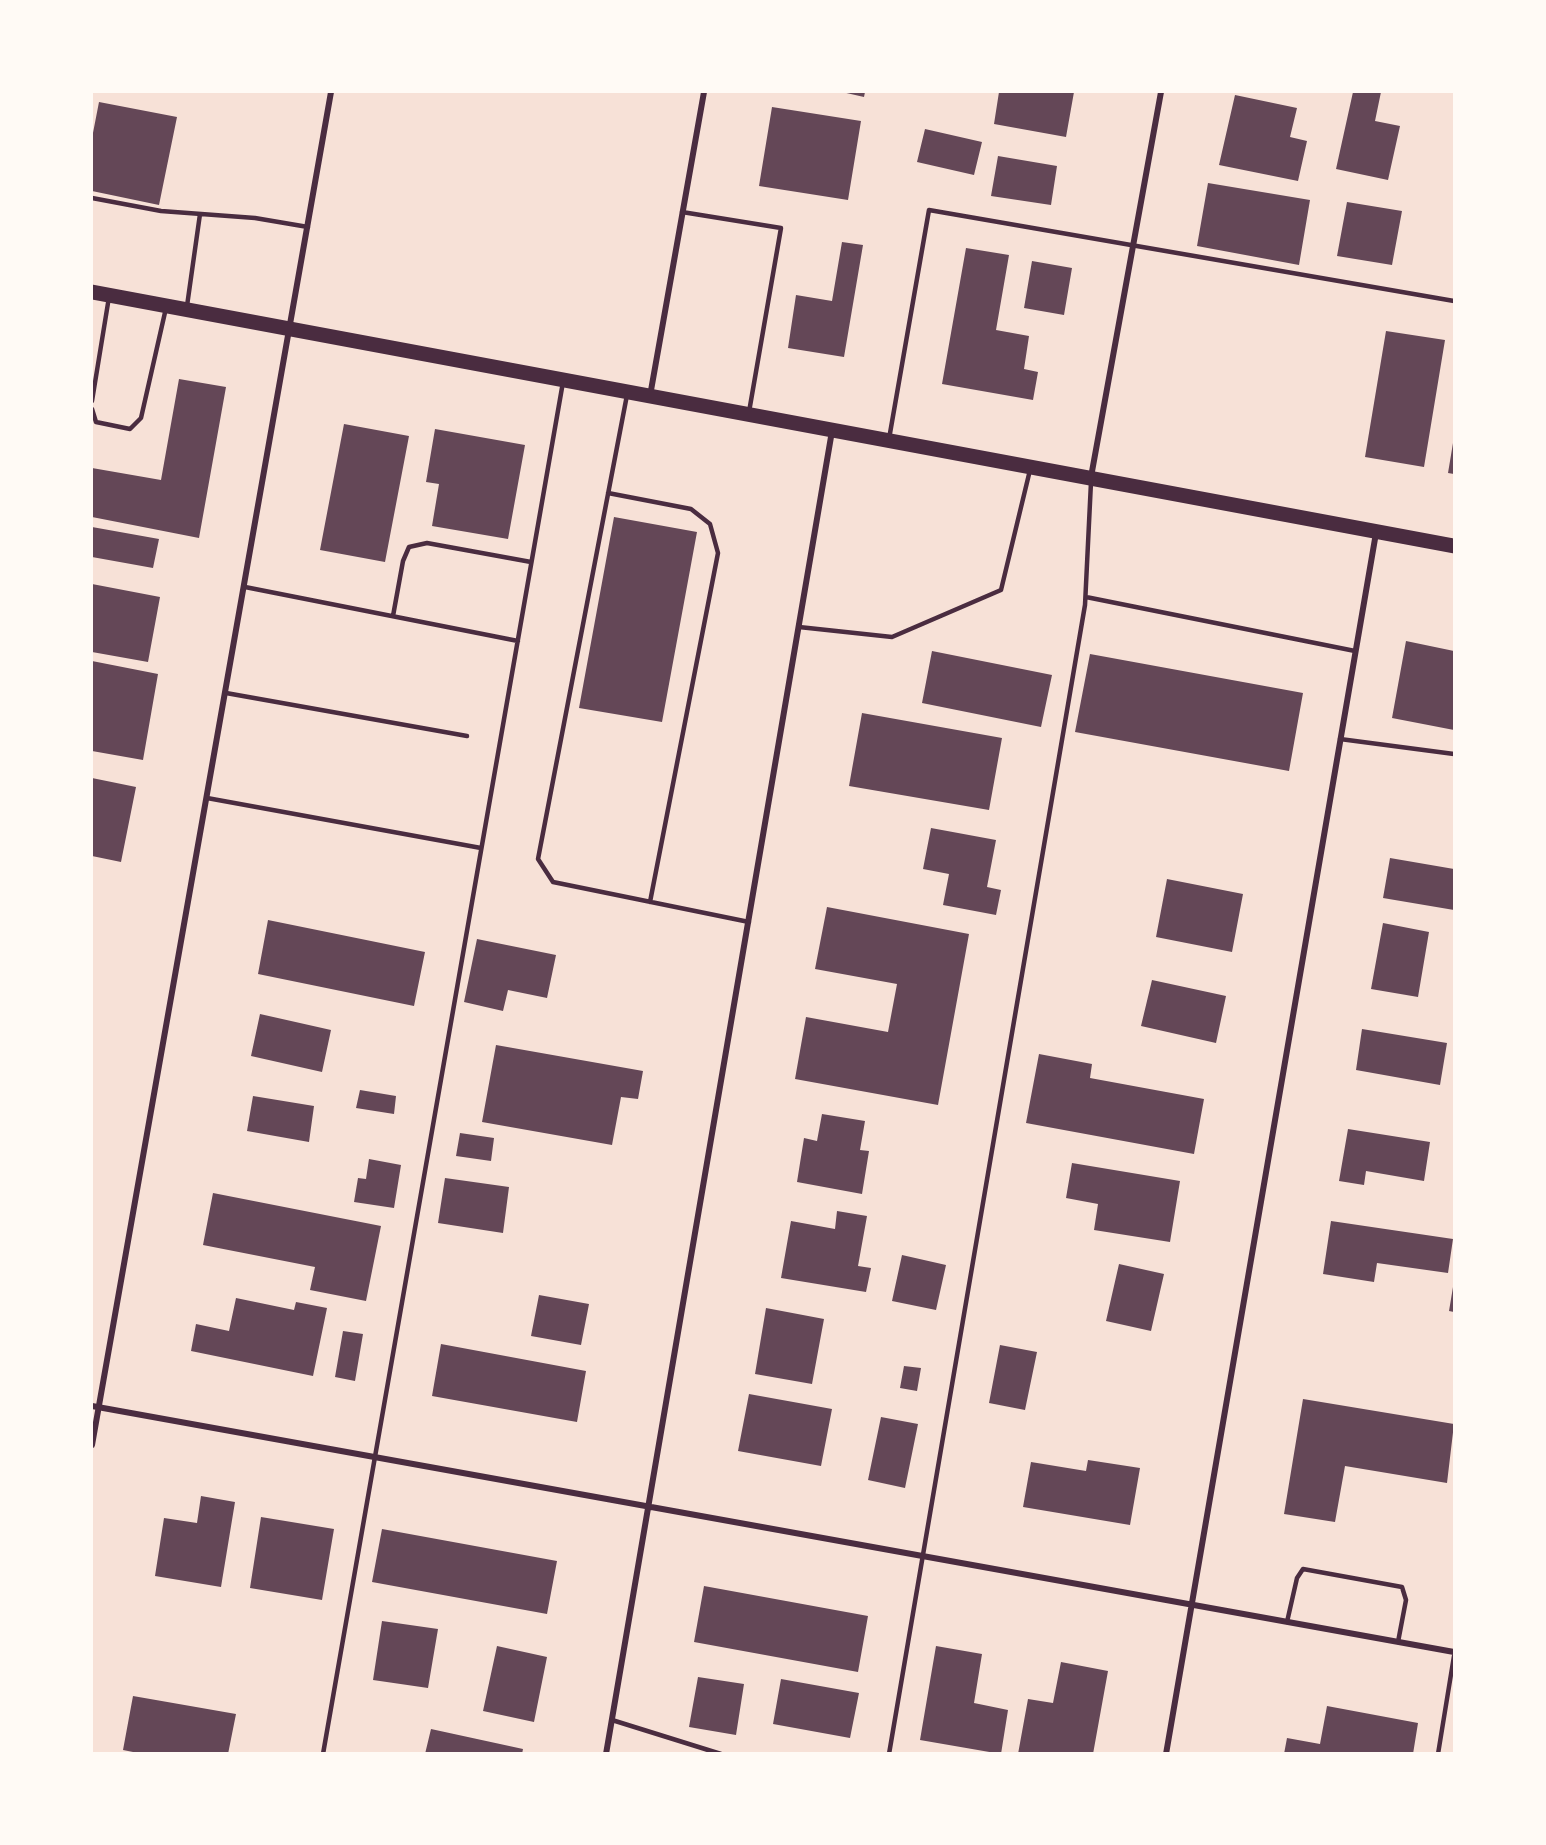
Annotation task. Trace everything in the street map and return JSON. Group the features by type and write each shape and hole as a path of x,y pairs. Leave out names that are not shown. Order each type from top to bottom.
{"main road":[{"path":"92,291 291,327 627,393 1455,546"}],"street":[{"path":"92,1445 95,1406 226,693 331,92"},
{"path":"650,397 704,92"},
{"path":"1091,477 1161,92"},
{"path":"606,1754 832,431"},
{"path":"1166,1754 1376,532"},
{"path":"95,1406 1455,1654"}],"lane":[{"path":"92,198 161,211 255,218 308,227"},
{"path":"889,441 929,210 1455,301"},
{"path":"682,212 781,228 748,415"},
{"path":"187,309 200,214"},
{"path":"92,401 109,295"},
{"path":"92,410 96,422 130,429 141,418 167,305"},
{"path":"323,1754 563,380"},
{"path":"627,393 538,859 553,882 748,922"},
{"path":"799,627 892,637 1001,590 1031,466"},
{"path":"889,1754 1086,597 1091,477"},
{"path":"608,493 691,509 710,524 718,554 650,902"},
{"path":"393,616 402,561 410,547 427,543 531,562"},
{"path":"245,587 518,641"},
{"path":"1086,597 1355,651"},
{"path":"226,693 468,736"},
{"path":"1340,739 1455,754"},
{"path":"207,798 481,848"},
{"path":"1287,1622 1297,1578 1303,1569 1402,1587 1406,1600 1398,1642"},
{"path":"1438,1754 1455,1654"},
{"path":"612,1720 721,1754"}],"building":[{"path":"842,92 865,92 864,97"},
{"path":"999,92 1074,92 1066,137 994,124"},
{"path":"1353,92 1381,92 1375,121 1400,126 1388,180 1336,169"},
{"path":"1235,95 1297,108 1290,137 1307,141 1298,181 1219,165"},
{"path":"99,102 177,117 159,205 92,191 92,138"},
{"path":"772,107 861,121 848,200 759,186"},
{"path":"925,129 982,142 974,175 917,162"},
{"path":"998,156 1057,166 1051,205 991,196"},
{"path":"1208,183 1310,200 1299,265 1197,246"},
{"path":"1347,202 1402,211 1392,265 1337,256"},
{"path":"842,242 863,245 844,357 788,348 796,295 832,301"},
{"path":"966,248 1009,255 996,330 1029,336 1024,369 1038,372 1033,400 942,384"},
{"path":"1032,261 1072,268 1064,315 1024,308"},
{"path":"1386,331 1445,340 1424,467 1365,457"},
{"path":"179,379 226,387 199,538 92,517 92,468 161,480"},
{"path":"344,424 409,436 385,562 320,550"},
{"path":"435,429 525,445 508,539 432,526 439,484 426,482"},
{"path":"1454,443 1454,474 1448,473"},
{"path":"614,517 697,532 662,722 579,708"},
{"path":"92,527 159,539 153,568 92,557"},
{"path":"92,584 160,597 148,662 92,652"},
{"path":"1406,641 1454,651 1454,730 1392,718"},
{"path":"932,651 1052,675 1041,727 922,703"},
{"path":"1090,654 1303,693 1289,771 1075,732"},
{"path":"92,661 158,674 143,760 92,751"},
{"path":"862,713 1002,738 989,810 849,786"},
{"path":"92,778 136,787 121,862 92,856"},
{"path":"931,828 996,840 987,887 1001,890 996,915 943,905 949,874 923,869"},
{"path":"1390,858 1454,869 1454,910 1383,898"},
{"path":"1167,879 1243,894 1232,952 1156,937"},
{"path":"827,907 969,934 938,1105 795,1079 806,1017 888,1032 897,984 815,969"},
{"path":"268,920 425,952 414,1006 258,974"},
{"path":"1383,923 1429,932 1418,997 1371,989"},
{"path":"477,939 556,955 547,998 508,990 503,1011 464,1002"},
{"path":"1152,980 1226,996 1216,1043 1141,1026"},
{"path":"260,1014 331,1030 322,1072 251,1056"},
{"path":"1362,1029 1447,1043 1440,1085 1356,1070"},
{"path":"496,1045 643,1071 638,1099 621,1097 612,1145 482,1122"},
{"path":"1039,1054 1092,1064 1090,1078 1204,1099 1194,1154 1026,1123"},
{"path":"360,1090 396,1096 394,1114 356,1108"},
{"path":"253,1096 314,1106 309,1142 247,1131"},
{"path":"822,1114 865,1121 860,1150 869,1151 862,1194 797,1182 804,1138 817,1141"},
{"path":"1348,1129 1430,1142 1424,1181 1366,1171 1364,1185 1339,1181"},
{"path":"460,1133 494,1138 491,1161 456,1156"},
{"path":"369,1159 401,1165 394,1208 354,1202 358,1178 366,1179"},
{"path":"1072,1163 1180,1181 1170,1242 1094,1230 1098,1204 1066,1198"},
{"path":"445,1178 509,1187 503,1233 438,1223"},
{"path":"213,1193 381,1226 366,1301 310,1290 315,1267 203,1245"},
{"path":"837,1211 867,1216 858,1266 871,1268 866,1292 781,1278 791,1221 835,1229"},
{"path":"1331,1221 1453,1239 1448,1273 1377,1263 1374,1282 1323,1274"},
{"path":"902,1255 946,1265 936,1310 892,1301"},
{"path":"1119,1264 1164,1274 1151,1331 1106,1321"},
{"path":"1454,1287 1454,1312 1449,1311"},
{"path":"539,1295 589,1304 581,1345 531,1336"},
{"path":"236,1298 294,1310 296,1302 327,1308 313,1376 191,1351 196,1324 229,1331"},
{"path":"766,1308 824,1319 812,1384 755,1374"},
{"path":"343,1331 363,1334 355,1381 335,1377"},
{"path":"441,1344 586,1371 577,1422 432,1396"},
{"path":"1000,1345 1037,1352 1025,1410 989,1403"},
{"path":"904,1366 921,1368 917,1391 900,1388"},
{"path":"749,1394 832,1409 821,1466 738,1451"},
{"path":"1303,1399 1454,1424 1447,1483 1345,1466 1335,1522 1284,1514"},
{"path":"881,1417 918,1424 905,1488 868,1480"},
{"path":"1088,1460 1140,1468 1130,1525 1023,1507 1031,1462 1086,1471"},
{"path":"201,1496 235,1502 221,1587 155,1576 164,1518 197,1523"},
{"path":"261,1517 334,1529 322,1600 250,1588"},
{"path":"382,1529 557,1561 547,1614 372,1582"},
{"path":"704,1586 868,1616 858,1672 694,1642"},
{"path":"382,1621 438,1629 428,1688 373,1680"},
{"path":"497,1646 547,1657 534,1722 483,1711"},
{"path":"936,1646 982,1654 974,1703 1008,1710 1001,1754 920,1740"},
{"path":"1061,1662 1108,1671 1093,1754 1018,1754 1028,1699 1053,1703"},
{"path":"698,1677 744,1684 736,1735 689,1727"},
{"path":"781,1679 859,1693 850,1738 773,1724"},
{"path":"133,1696 236,1714 228,1754 143,1754 123,1750"},
{"path":"1327,1706 1418,1723 1413,1754 1284,1754 1287,1738 1320,1744"},
{"path":"431,1729 523,1749 522,1754 425,1754"}]}
